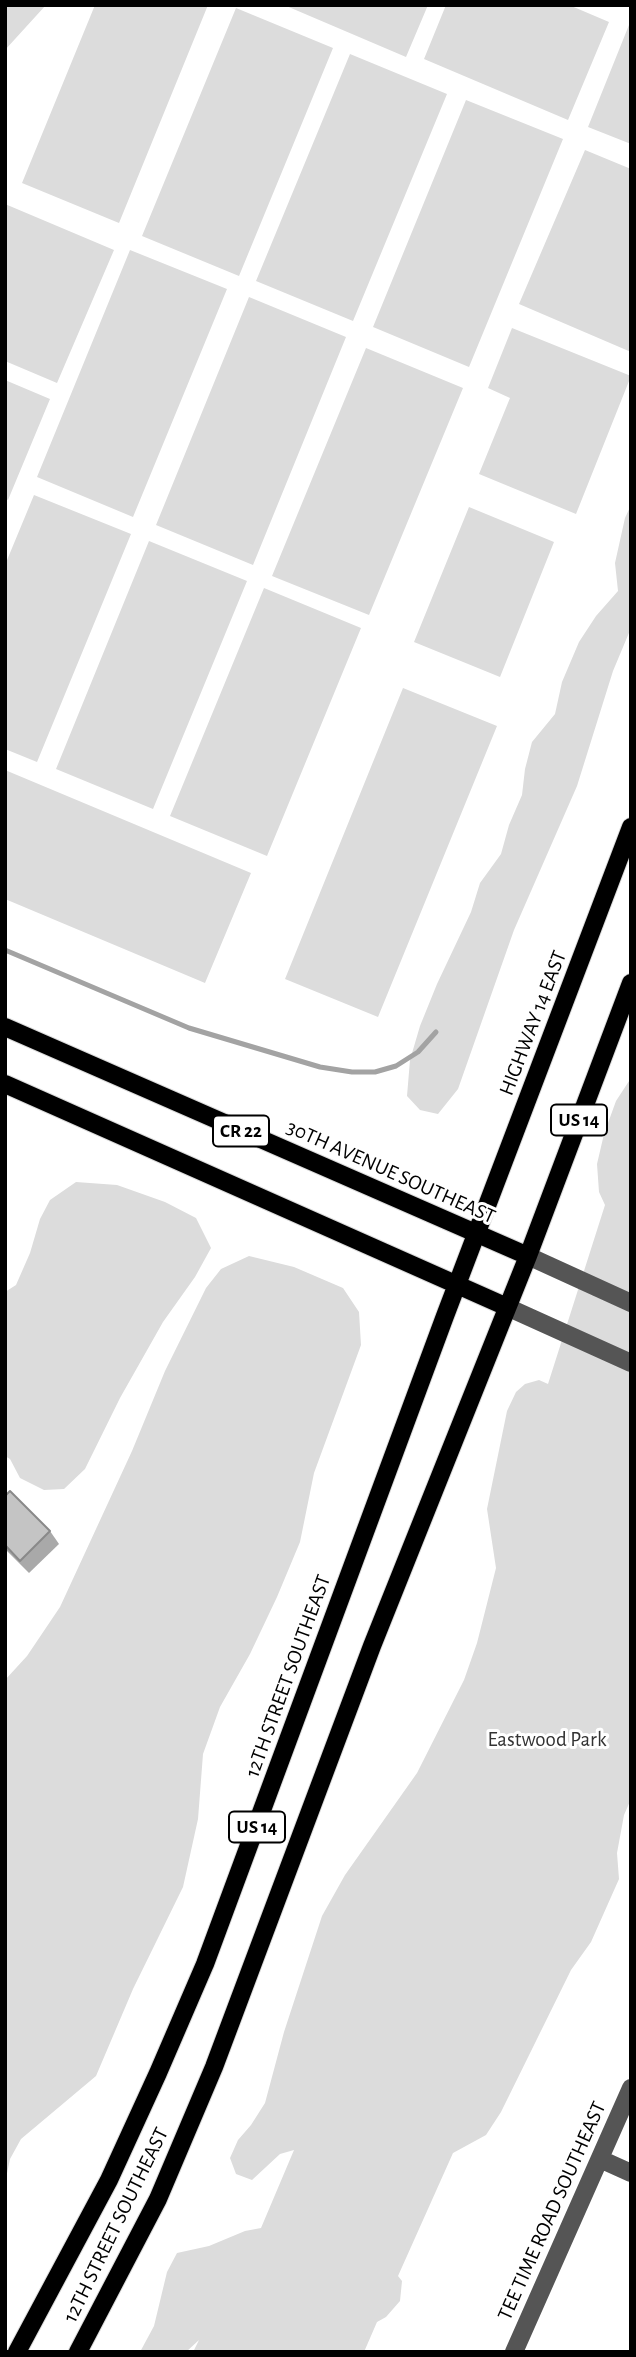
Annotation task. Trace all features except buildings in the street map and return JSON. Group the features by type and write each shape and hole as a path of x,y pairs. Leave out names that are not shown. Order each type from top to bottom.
{"main road":[{"name":"HIGHWAY 14 EAST","path":"477,1235 631,827"},
{"name":"US 14","path":"528,1256 631,983"},
{"name":"30TH AVENUE SOUTHEAST","path":"5,1027 528,1256"},
{"name":"CR 22","path":"5,1084 507,1307"},
{"name":"12TH STREET SOUTHEAST","path":"17,2352 109,2180 159,2073 205,1964 477,1235"},
{"name":"12TH STREET SOUTHEAST","path":"78,2352 158,2199 214,2067 372,1646 528,1256"}],"street":[{"path":"528,1256 631,1303"},
{"path":"507,1307 631,1363"},
{"name":"TEE TIME ROAD SOUTHEAST","path":"514,2352 631,2088"},
{"path":"600,2159 631,2173"}],"green space":[{"path":"5,5 46,5 5,50"},
{"path":"95,5 208,5 119,223 22,183"},
{"path":"284,5 428,5 406,57"},
{"path":"446,5 569,5 609,22 568,120 424,59"},
{"path":"236,8 333,48 239,276 142,236"},
{"path":"631,20 631,144 588,127"},
{"path":"350,54 447,94 353,321 256,281"},
{"path":"466,100 563,139 469,367 373,327"},
{"path":"585,150 631,169 631,352 519,304"},
{"path":"5,204 114,250 57,383 5,361"},
{"path":"130,250 227,289 133,517 37,477"},
{"path":"249,297 346,337 253,565 156,525"},
{"path":"512,328 631,376 576,514 479,474 510,398 488,388"},
{"path":"366,348 463,388 369,615 272,576"},
{"path":"5,380 50,399 8,500 5,498"},
{"path":"34,495 131,534 37,762 5,749 5,565"},
{"path":"631,505 631,628 613,671 577,786 514,930 458,1089 438,1114 420,1110 407,1096 410,1060 420,1026 471,912 480,883 501,854 509,825 522,795 532,742 555,714 562,682 579,642 596,616 618,591 615,563 625,518"},
{"path":"469,507 554,542 500,677 414,642"},
{"path":"149,541 247,581 153,809 56,769"},
{"path":"264,588 361,628 267,856 170,816"},
{"path":"403,688 497,726 378,1017 285,979"},
{"path":"5,770 251,873 205,983 5,899"},
{"name":"Eastwood Park","path":"631,1078 631,1799 624,1815 617,1853 619,1879 591,1942 571,1970 501,2112 486,2135 453,2153 398,2276 402,2281 400,2301 386,2317 377,2322 364,2352 193,2352 199,2340 186,2352 140,2352 154,2326 167,2272 177,2253 209,2246 245,2231 261,2228 294,2150 280,2154 252,2180 236,2174 230,2158 238,2140 265,2103 284,2032 322,1916 345,1875 417,1773 464,1680 477,1643 496,1568 487,1509 507,1411 516,1392 525,1384 539,1380 548,1384 605,1205 599,1192 597,1164 604,1134 616,1101"},
{"path":"76,1182 117,1185 165,1202 196,1218 211,1248 195,1277 163,1322 120,1398 85,1469 64,1489 44,1490 20,1478 10,1459 5,1456 5,1292 16,1285 30,1253 40,1219 50,1200"},
{"path":"249,1256 294,1267 343,1288 359,1312 361,1345 314,1473 300,1542 250,1654 220,1707 203,1754 198,1819 183,1887 133,1989 96,2076 21,2139 10,2159 5,2183 5,1680 27,1656 60,1607 132,1451 165,1371 206,1288 221,1269"}],"waterway":[{"path":"5,950 189,1028 320,1067 375,1072 396,1066 418,1052 436,1032"}]}
